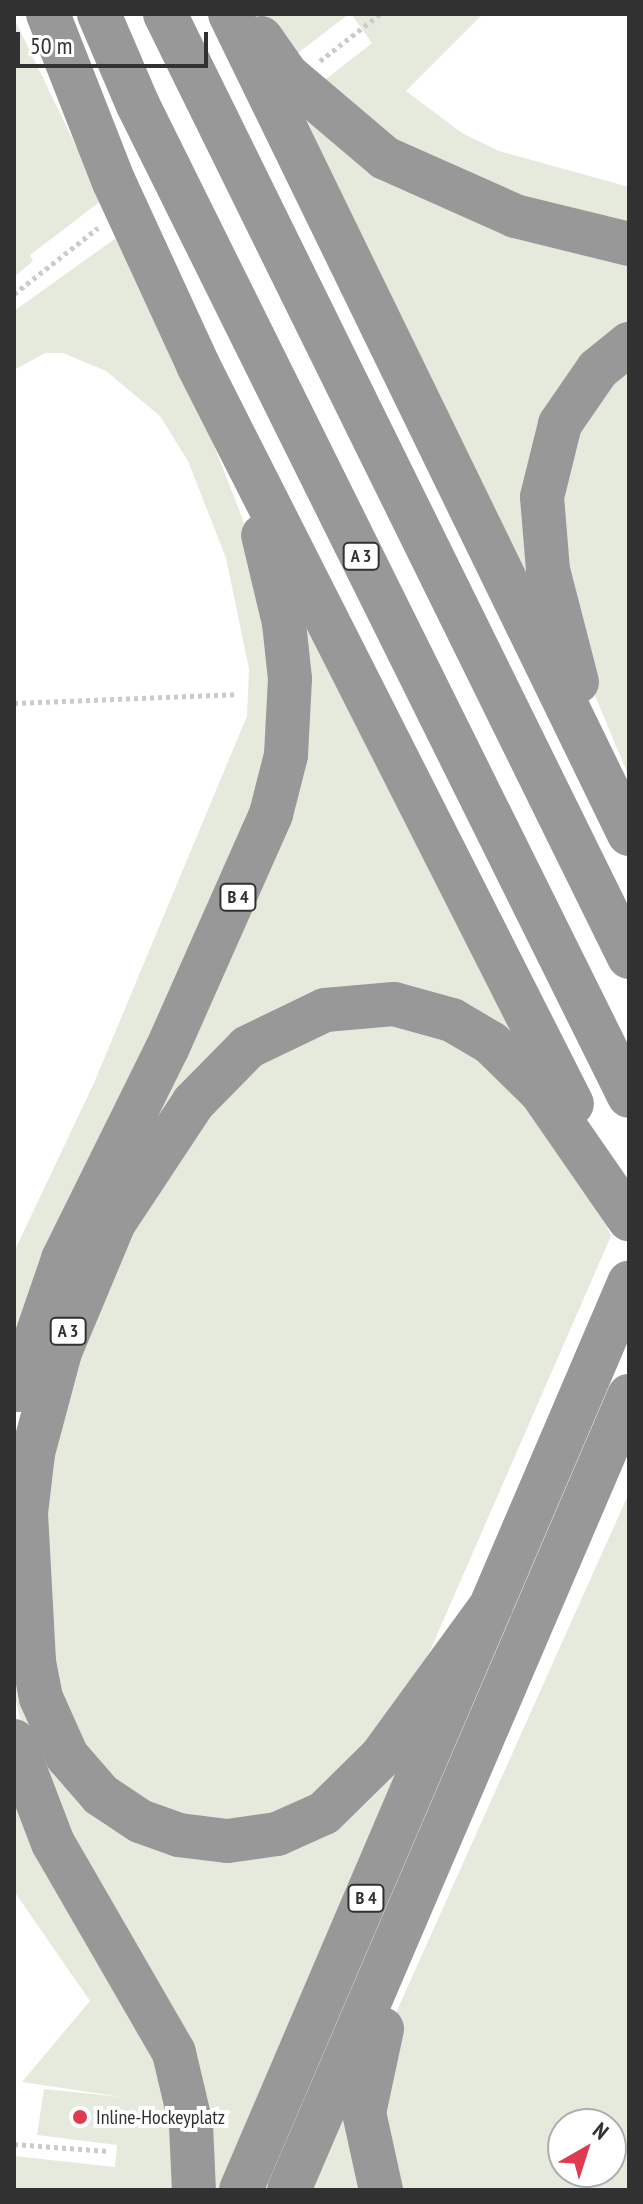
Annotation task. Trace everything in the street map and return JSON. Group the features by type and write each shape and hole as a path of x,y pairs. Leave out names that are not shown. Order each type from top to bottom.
{"highway":[{"path":"48,14 114,182 198,365 629,1218"},
{"name":"A 3","path":"99,14 145,120 629,1096"},
{"path":"165,14 629,957"},
{"path":"230,14 623,822"},
{"path":"248,14 287,75 385,158 515,216 629,244"},
{"path":"623,822 557,613 542,497 560,424 598,369 629,344"},
{"name":"B 4","path":"14,1406 63,1259 255,860 286,755 290,679 277,586 198,365"},
{"name":"A 3","path":"491,1606 368,1774 324,1813 277,1834 227,1841 179,1835 140,1821 101,1795 67,1756 41,1698 28,1626 25,1542 33,1453 60,1352 114,1223 193,1103 248,1047 325,1010 394,1004 452,1020 491,1043 541,1092 629,1218"},
{"name":"B 4","path":"241,2190 629,1283"},
{"name":"B 4","path":"289,2190 629,1396"},
{"path":"14,1741 53,1843 174,2053 191,2125 194,2190"},
{"name":"B 4","path":"381,2190 365,2131 368,2076 451,1807"}],"path":[{"path":"364,27 380,14"},
{"path":"14,294 42,271"},
{"path":"14,703 235,694"},
{"path":"14,2144 108,2151"}],"shaded area":[{"path":"260,14 349,14 290,59"},
{"path":"351,14 483,14 406,91 462,133 499,151 629,187 629,233 447,177 316,87 372,43"},
{"path":"14,18 102,200 30,255 33,261 14,277"},
{"path":"298,101 629,255 629,333 573,385 550,624 351,237"},
{"path":"116,238 208,430 255,551 271,624 274,754 14,1367 14,1252 94,1083 247,716 249,669 226,558 188,461 160,416 106,371 63,353 45,353 14,370 14,311"},
{"path":"629,356 629,777 586,674 552,497 604,378"},
{"path":"285,580 532,1045 417,996 215,1060 20,1426 251,894"},
{"path":"371,1013 485,1051 590,1190 611,1236 426,1660 349,1777 248,1827 148,1813 62,1726 36,1515 84,1314 227,1079"},
{"path":"629,1493 629,2190 393,2190 376,2143 395,2015"},
{"path":"14,1634 72,1781 251,1847 424,1712 219,2190 197,2190 201,2162 29,1758 14,1693"},
{"path":"14,1783 169,2085 173,2190 14,2190 14,2156 115,2167 117,2145 37,2135 44,2089 122,2097 22,2082 90,2001 14,1891"},
{"path":"369,2031 368,2190 302,2190"}],"place":[{"name":"Inline-Hockeyplatz","path":"80,2117"}]}
